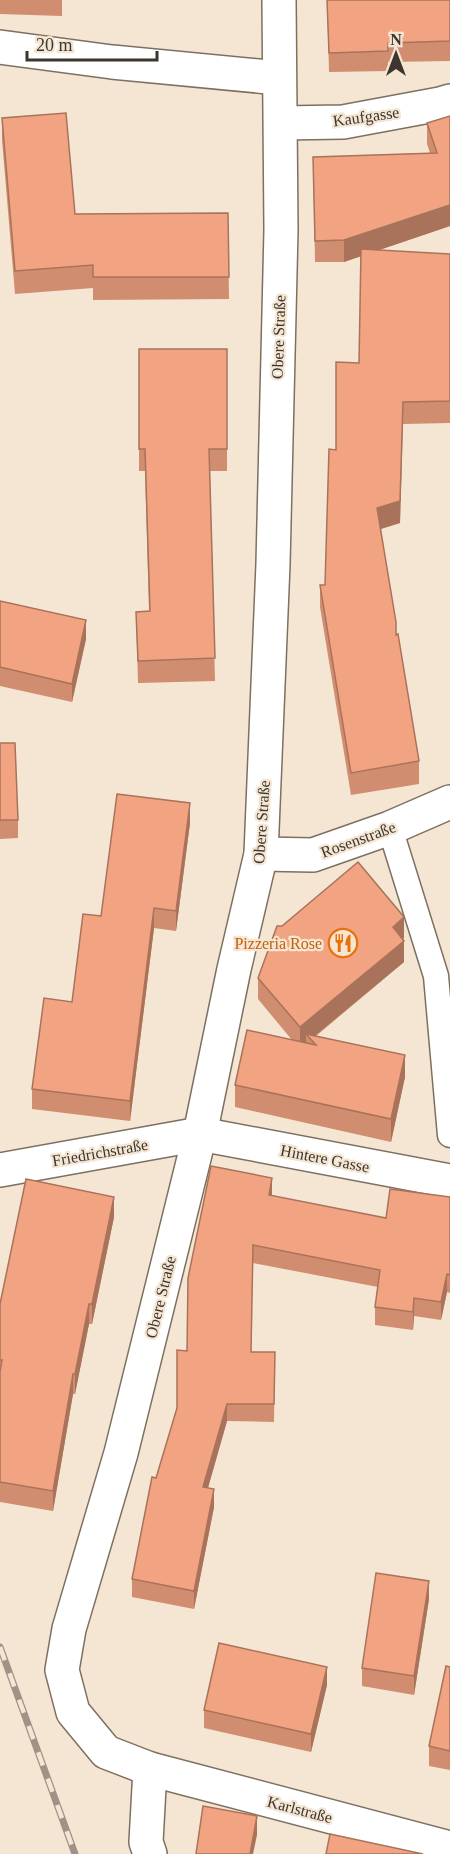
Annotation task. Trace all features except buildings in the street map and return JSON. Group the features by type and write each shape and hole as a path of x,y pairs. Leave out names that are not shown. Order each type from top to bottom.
{"street":[{"name":"Obere Straße","path":"150,1769 106,1752 73,1712 62,1670 69,1629 121,1453 200,1134 234,969 261,854 273,553 281,230 279,0"},
{"path":"0,47 112,62 279,78"},
{"name":"Kaufgasse","path":"280,123 343,122 450,101"},
{"name":"Rosenstraße","path":"261,854 313,855 390,828 450,802"},
{"name":"Friedrichstraße","path":"0,1170 200,1134"},
{"name":"Hintere Gasse","path":"200,1134 450,1181"},
{"path":"150,1769 146,1842 150,1854"},
{"name":"Karlstraße","path":"150,1769 450,1848"}],"lane":[{"path":"390,828 436,976 450,1135"}],"railway":[{"path":"0,1647 75,1854"}],"place":[{"name":"Pizzeria Rose","path":"343,943"}]}
